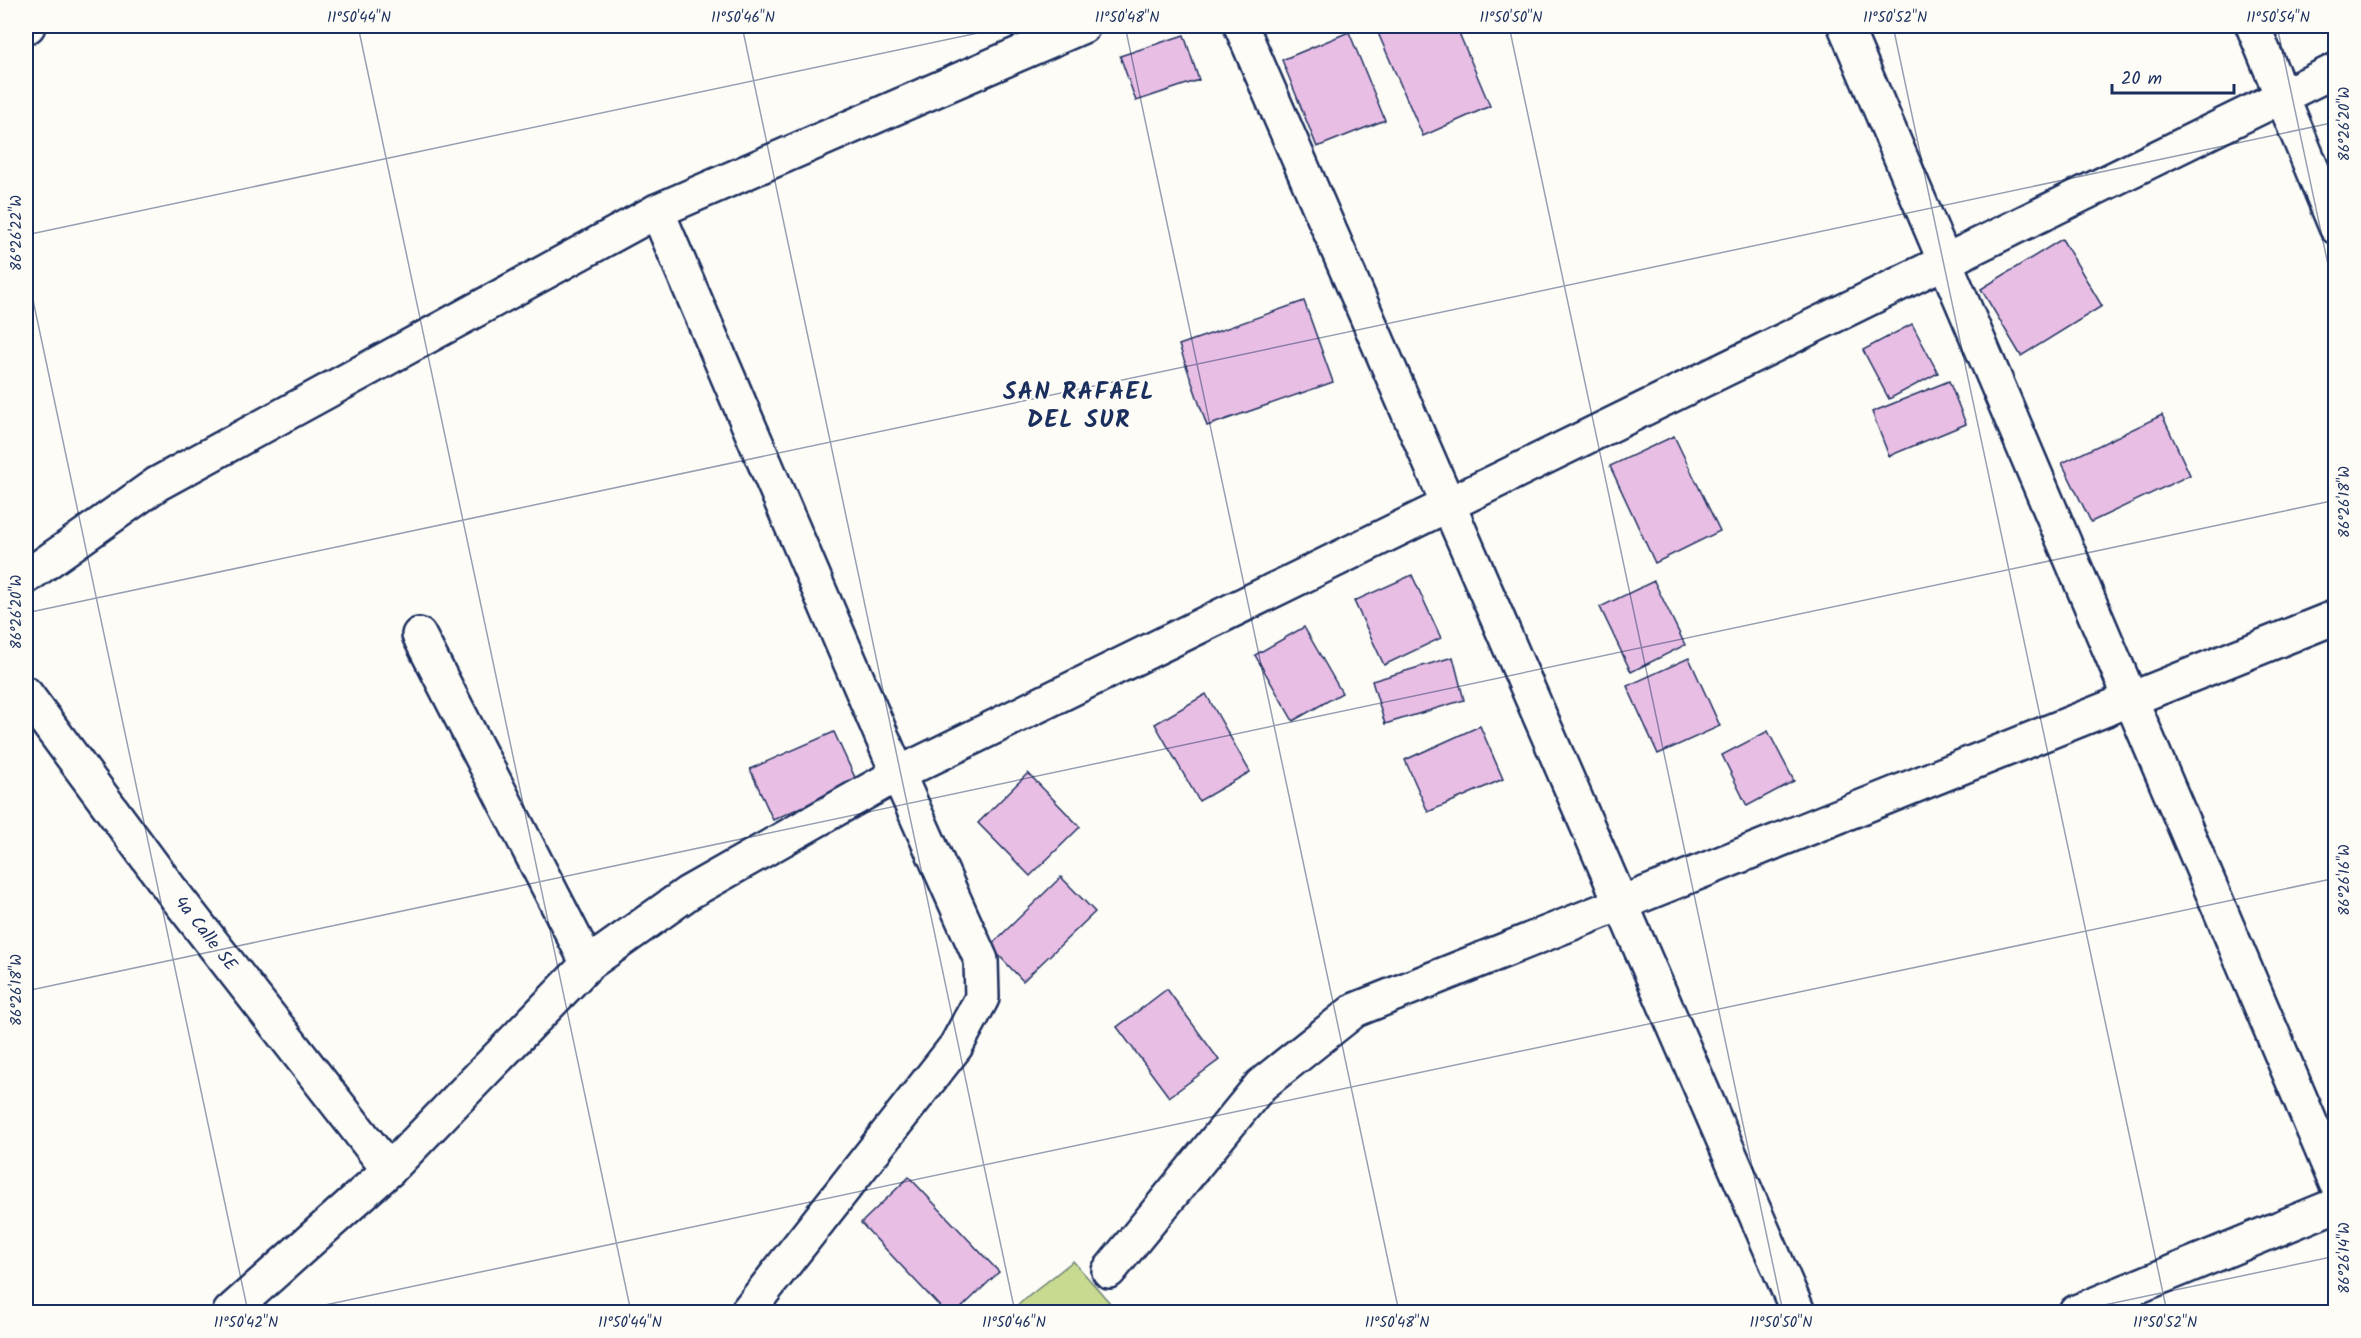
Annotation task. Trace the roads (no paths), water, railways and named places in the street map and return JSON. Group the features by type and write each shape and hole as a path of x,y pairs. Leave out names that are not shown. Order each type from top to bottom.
{"street":[{"path":"26,578 157,484 657,211 1083,26"},
{"path":"1241,26 1798,1312"},
{"path":"1845,26 2336,1183"},
{"path":"2253,26 2336,227"},
{"path":"230,1312 389,1170 588,964 688,893 898,774 1448,502 2336,70"},
{"path":"657,211 898,774 981,960 982,998 956,1046 747,1312"},
{"path":"1109,1271 1261,1085 1355,1010 2336,617"},
{"path":"419,635 588,964"},
{"name":"4a Calle SE","path":"26,694 171,890 389,1170"},
{"path":"2076,1312 2336,1205"}],"district":[{"name":"SAN RAFAEL DEL SUR","path":"1079,406"}]}
